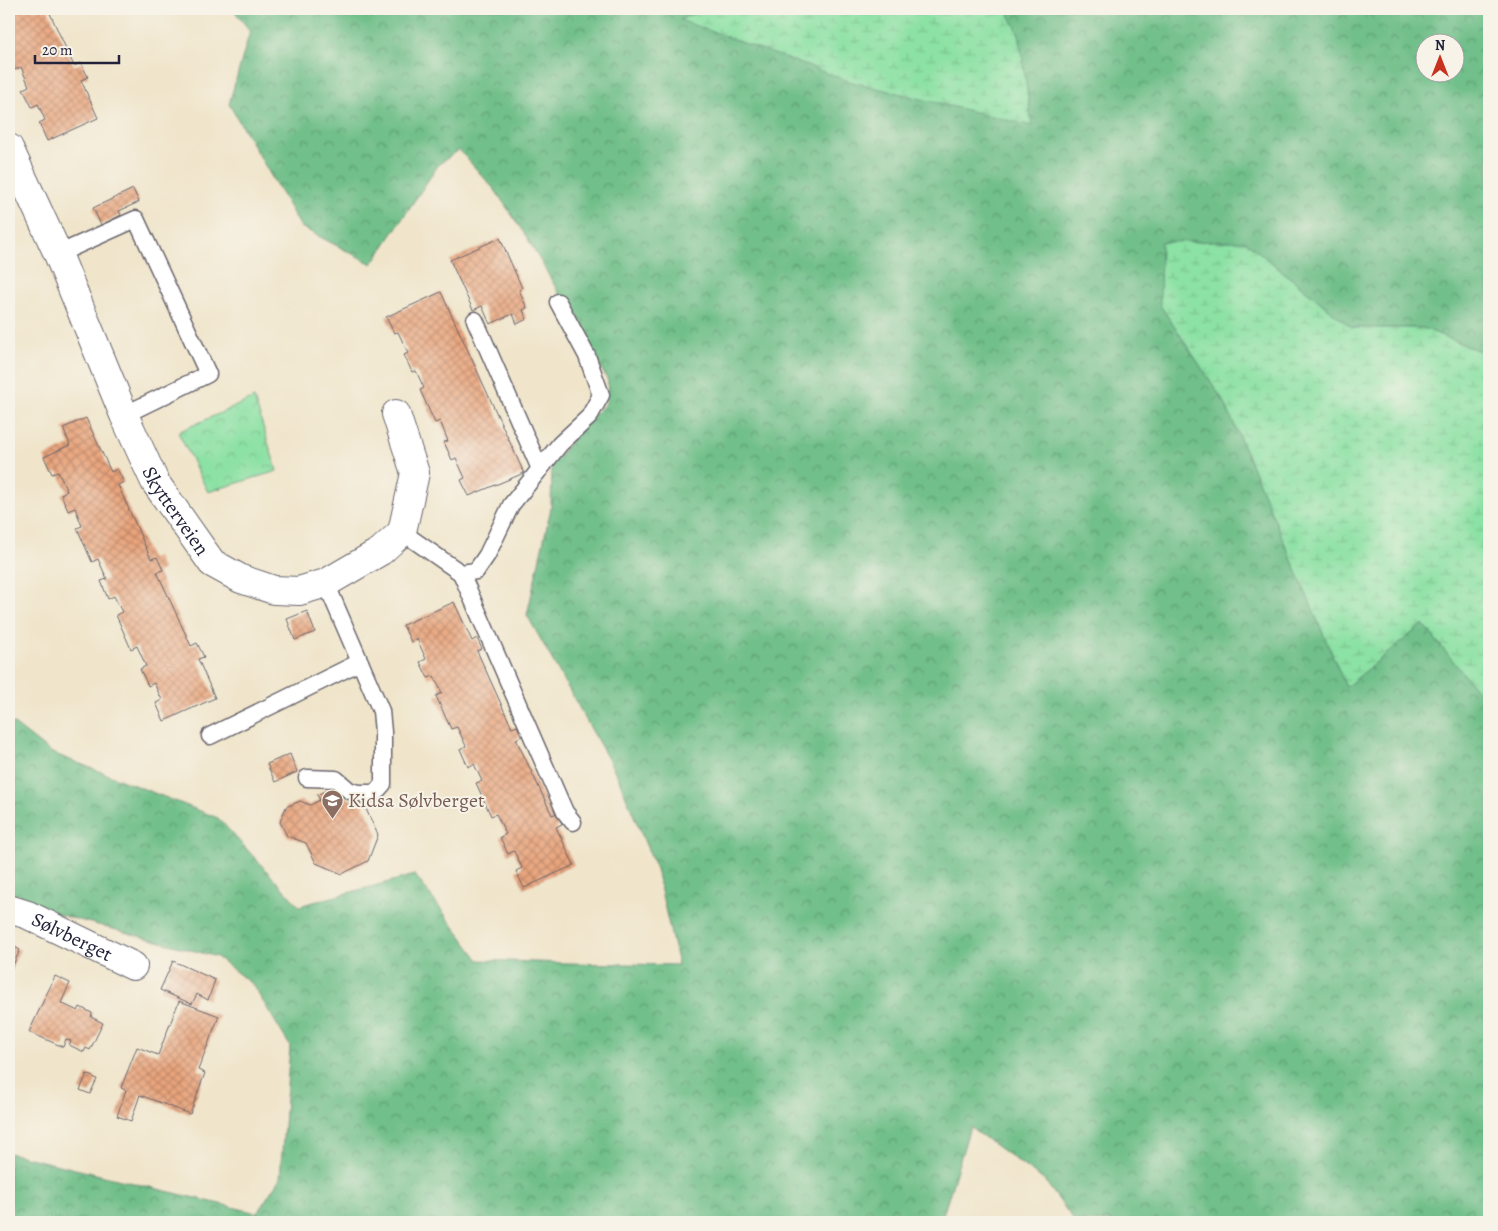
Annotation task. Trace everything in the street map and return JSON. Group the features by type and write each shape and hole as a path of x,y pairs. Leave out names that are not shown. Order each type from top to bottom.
{"street":[{"name":"Skytterveien","path":"9,148 58,254 124,415 155,482 212,563 241,579 274,590 299,591 326,583 381,551 402,532"},
{"path":"396,414 414,473 402,532"},
{"name":"Sølvberget","path":"9,909 28,916 133,966"}],"lane":[{"path":"58,254 136,219 208,374 124,415"},
{"path":"461,573 476,571 487,555 511,505 560,444 589,417 601,396 587,356 558,302"},
{"path":"475,320 540,469"},
{"path":"402,532 461,573 564,812 573,822"},
{"path":"307,778 336,779 350,790 360,793 375,793 383,784 381,711 326,583"},
{"path":"210,736 360,662"}],"green space":[{"path":"233,9 702,9 681,20 1032,126 1019,34 1006,9 1489,9 1489,355 1423,328 1352,328 1245,241 1160,305 1225,403 1346,687 1423,624 1489,705 1489,1222 1075,1222 1045,1181 970,1127 941,1222 9,1222 9,1153 257,1213 280,1178 290,1046 253,985 217,957 9,901 9,720 50,752 218,818 299,906 415,875 479,960 678,965 656,869 617,775 527,615 551,508 552,466 582,426 606,403 608,381 526,236 495,190 459,150 439,164 372,264 301,227 229,104 250,31"},
{"path":"702,9 1006,9 1019,34 1032,126 852,82 680,20"},
{"path":"1245,241 1352,328 1423,328 1489,355 1489,705 1423,624 1346,687 1225,403 1160,305 1161,242"},
{"path":"254,398 277,471 208,492 178,432"}],"building":[{"path":"9,9 48,9 74,66 81,63 88,77 81,80 98,118 47,141 39,123 45,120 38,104 32,107 23,89 29,86 21,67 15,70 9,56"},
{"path":"133,189 139,202 119,211 121,215 101,225 93,208"},
{"path":"500,238 522,288 519,290 527,308 523,310 527,319 517,324 513,314 490,324 482,306 473,310 450,260"},
{"path":"441,292 524,473 469,496 461,480 465,478 456,458 452,460 444,442 448,441 440,421 435,423 420,390 424,388 416,371 412,372 404,355 408,353 398,332 394,333 386,317"},
{"path":"86,418 111,472 117,469 124,482 118,485 151,559 157,557 163,570 157,572 191,646 197,643 204,657 198,659 215,698 164,721 156,703 162,700 154,683 148,686 140,669 146,666 137,646 131,649 116,615 122,612 114,596 108,599 101,581 107,579 98,559 92,562 77,528 82,526 75,508 68,511 61,494 67,491 58,472 52,474 44,457 70,445 63,428"},
{"path":"454,602 472,641 477,638 482,649 477,651 512,728 517,726 522,736 516,739 552,815 557,813 562,824 556,827 574,865 524,888 516,871 522,868 514,851 508,854 500,837 506,834 496,814 491,816 476,783 482,781 474,764 468,767 460,749 466,746 457,727 451,729 436,696 442,693 434,676 428,678 420,662 426,659 417,639 411,642 403,625"},
{"path":"307,611 315,632 295,640 287,619"},
{"path":"290,754 297,772 275,782 267,764"},
{"path":"325,791 328,797 336,793 364,805 363,808 366,809 378,835 368,861 342,874 316,863 306,843 287,836 280,822 286,807 300,801 310,805 320,800 317,795"},
{"path":"9,944 20,950 9,974"},
{"path":"173,961 215,980 208,1000 197,994 192,1004 160,990"},
{"path":"55,976 70,983 61,1003 78,1011 80,1007 92,1013 91,1017 103,1023 90,1050 86,1048 84,1052 69,1045 71,1041 66,1039 63,1047 29,1032"},
{"path":"179,1001 219,1016 198,1070 205,1073 190,1114 140,1095 131,1121 117,1116 126,1090 121,1088 137,1047 158,1055"},
{"path":"87,1074 97,1079 90,1094 80,1090"}],"place":[{"name":"Kidsa Sølvberget","path":"332,819"}]}
